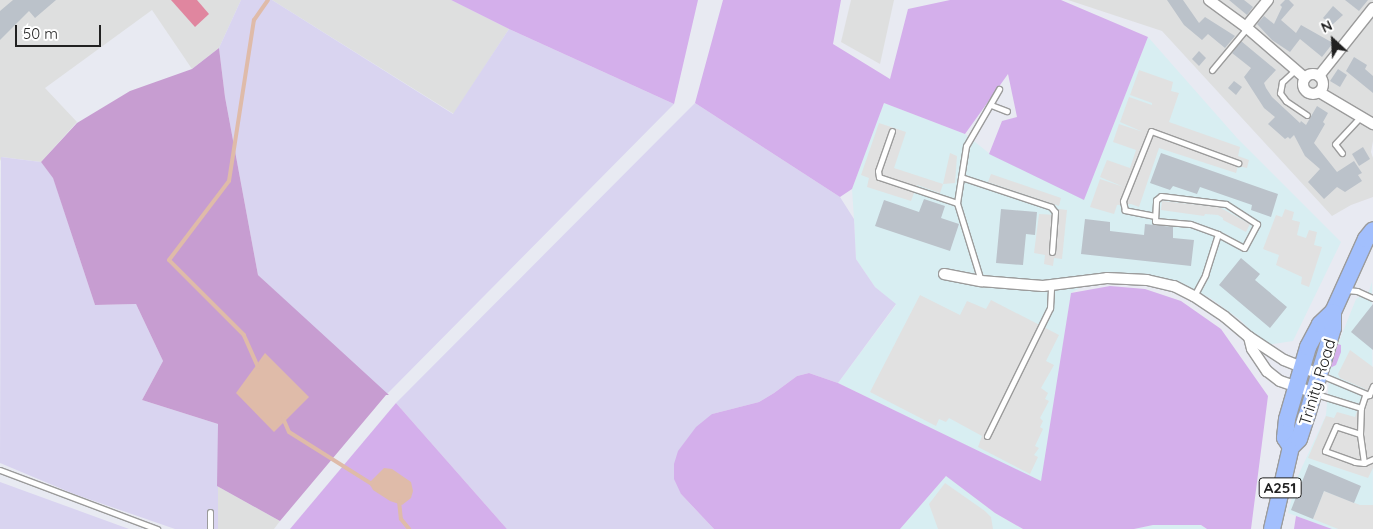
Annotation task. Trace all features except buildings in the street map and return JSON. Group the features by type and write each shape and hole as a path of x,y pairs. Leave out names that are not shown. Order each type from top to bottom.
{"main road":[{"name":"Trinity Road","path":"1290,447 1285,438 1286,419 1308,347 1320,324 1333,312 1366,239 1373,230"},
{"name":"Trinity Road","path":"1272,529 1290,447 1299,439 1314,393 1333,328 1333,312"}],"street":[{"path":"1210,0 1247,28 1305,78"},
{"path":"1247,28 1268,0"},
{"path":"1319,76 1373,8"},
{"path":"1320,92 1323,84 1319,76 1313,74 1305,78 1303,84 1305,90 1313,94 1320,92 1373,124"},
{"path":"944,274 981,281 1051,286 1107,278 1147,280 1174,286 1194,296 1225,317 1249,337 1284,360 1319,374"},
{"path":"1249,337 1252,349 1267,371 1280,381 1314,393"}],"lane":[{"path":"1212,70 1247,28"},
{"path":"1295,70 1282,82 1280,93 1286,101 1307,115"},
{"path":"981,281 958,203 966,146 999,88"},
{"path":"991,105 1007,111"},
{"path":"1342,153 1335,144 1360,117"},
{"path":"892,131 878,171 879,177 958,203"},
{"path":"1155,216 1125,210 1123,201 1151,131 1238,163"},
{"path":"961,177 1052,208 1056,212 1052,252"},
{"path":"1161,196 1226,204 1257,224 1244,248 1218,234 1190,224 1155,221 1156,200 1161,196"},
{"path":"1194,296 1206,275 1218,234"},
{"path":"987,436 1050,308 1051,286"},
{"path":"1344,290 1357,291 1373,298"},
{"path":"1319,374 1369,395"},
{"path":"1364,463 1360,434 1361,408 1365,396 1369,395 1373,386"},
{"path":"1314,393 1361,408"},
{"path":"1360,434 1336,426 1325,451 1356,462 1364,463 1373,459"},
{"path":"0,470 157,529"},
{"path":"210,512 210,529"}],"shaded area":[{"path":"0,0 241,0 219,48 192,69 152,10 45,88 77,122 41,162 2,157 0,161"},
{"path":"171,0 197,0 209,14 195,27"},
{"path":"241,0 272,0 453,114 509,29 674,104 386,395 258,275 225,97 219,48"},
{"path":"272,0 451,0 509,29 454,114"},
{"path":"451,0 698,0 674,104 509,29"},
{"path":"723,0 841,0 833,44 890,79 908,9 950,0 1061,0 1148,37 1084,200 989,154 1002,121 1017,117 1008,74 965,134 884,103 852,189 840,197 695,103"},
{"path":"851,0 894,0 880,64 841,42"},
{"path":"1068,0 1373,0 1373,141 1371,152 1373,158 1373,197 1351,205 1332,216 1162,31"},
{"path":"1148,37 1237,138 1341,242 1293,341 1266,345 1239,319 1210,298 1183,285 1158,277 1131,273 1105,273 1071,293 1044,483 838,383 896,305 875,287 856,259 852,189 884,103 965,134 990,154 1084,199"},
{"path":"219,48 225,97 258,275 389,395 386,395 280,521 217,486 218,424 142,400 163,361 136,304 95,305 53,178 41,162 77,123 130,91 192,69"},
{"path":"1139,70 1173,82 1171,91 1179,93 1169,122 1240,147 1238,156 1249,160 1247,168 1238,166 1236,173 1159,148 1139,207 1131,204 1117,205 1114,214 1090,207 1100,179 1124,187 1100,177 1107,160 1130,168 1136,150 1113,142 1119,124 1143,132 1120,122 1129,97 1152,105 1152,103 1130,95"},
{"path":"695,103 840,197 854,219 856,259 875,287 896,304 838,383 809,373 797,376 759,402 712,414 681,494 714,529 507,529 396,403"},
{"path":"879,123 906,132 894,168 943,184 940,193 917,185 911,201 867,187 869,178 861,175"},
{"path":"950,153 957,156 955,183 943,184"},
{"path":"1,157 41,162 53,177 95,305 136,304 163,361 142,400 218,424 218,529 175,529 74,494 0,463"},
{"path":"991,174 1061,198 1059,206 988,182"},
{"path":"1162,201 1219,207 1250,224 1246,232 1223,220 1218,215 1205,214 1204,216 1161,210"},
{"path":"1059,209 1067,210 1062,259 1054,258 1053,266 1044,264 1045,255 1034,253 1039,214 1057,215"},
{"path":"1285,209 1294,212 1292,220 1300,222 1297,235 1306,238 1309,230 1317,232 1314,245 1322,247 1309,287 1301,284 1302,277 1276,265 1279,255 1263,249 1276,215 1282,217"},
{"path":"1372,282 1373,529 1332,529 1288,513 1297,478 1326,415 1330,368 1336,349 1356,299 1369,291"},
{"path":"1110,286 1145,289 1181,301 1221,329 1268,396 1251,529 1207,529 1201,525 1153,525 1134,529 1023,529 995,513 946,476 900,529 714,529 681,494 674,479 674,464 678,451 696,427 712,414 759,402 797,376 809,373 838,383 1041,481 1071,293"},
{"path":"920,295 960,315 967,301 986,309 991,300 1059,335 1046,361 1054,365 1041,388 1048,393 1045,399 1049,401 1040,418 1043,421 1040,427 1043,429 1035,446 1039,448 1034,455 1038,457 1030,474 978,447 982,436 949,418 946,422 939,419 936,426 870,392"},
{"path":"1338,344 1341,345 1341,352 1336,365 1330,368"},
{"path":"1350,350 1373,367 1373,468 1368,478 1308,458 1326,416 1334,418 1337,412 1355,417 1365,389 1340,378 1338,374"},
{"path":"265,353 309,397 274,432 236,393"},
{"path":"396,403 507,529 290,529"},
{"path":"384,468 392,469 411,482 413,491 411,498 402,505 390,501 373,490 369,483"},
{"path":"946,475 995,513 1023,529 900,529"},
{"path":"0,482 129,529 0,529"},
{"path":"945,483 985,511 991,517 993,529 938,529 929,504"},
{"path":"217,486 280,521 274,529 218,529"},
{"path":"1324,491 1360,505 1373,505 1373,529 1338,529 1313,519"},
{"path":"1296,516 1332,529 1294,529"},
{"path":"1153,525 1201,525 1207,529 1134,529"}],"waterway":[{"path":"258,367 244,335 169,260 229,181 254,20 268,0"},
{"path":"283,418 289,432 372,484"},
{"path":"399,501 401,519 409,529"}]}
